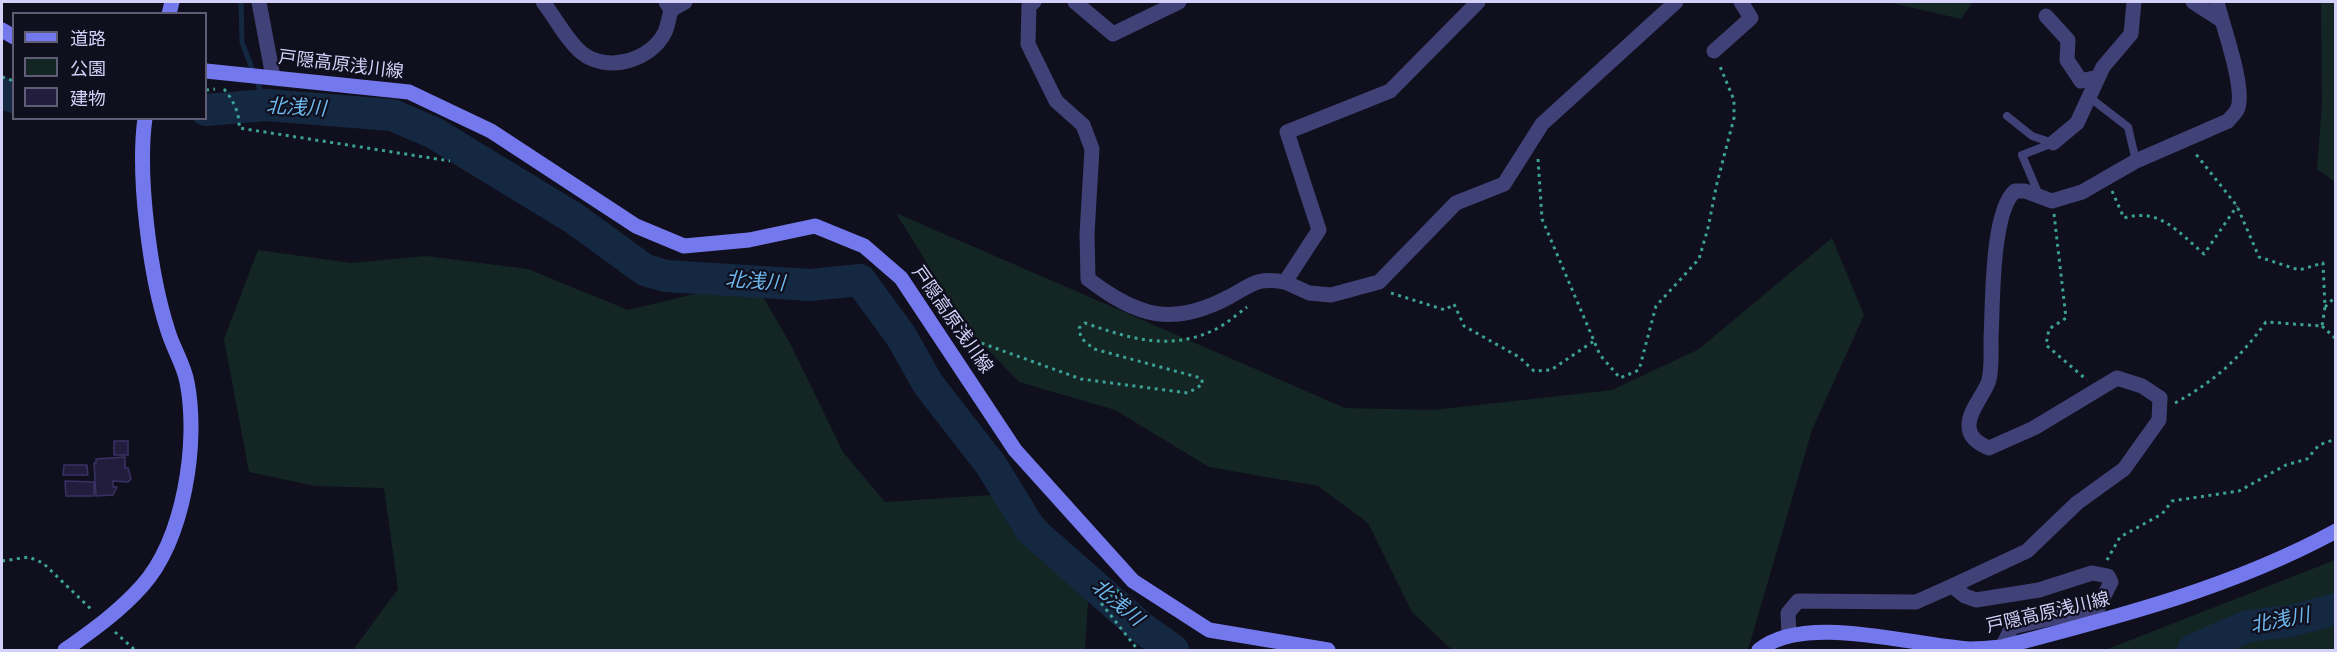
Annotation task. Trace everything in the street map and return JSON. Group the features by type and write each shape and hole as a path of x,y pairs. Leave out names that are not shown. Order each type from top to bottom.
{"main road":[{"name":"戸隠高原浅川線","path":"207,71 409,92 491,131 636,225 684,246 749,240 815,226 864,246 901,278 947,344 1015,450 1133,581 1209,630 1328,651"},
{"path":"65,651 104,622 143,585 172,536 187,472 190,430 187,381 168,330 153,258 144,195 145,120"},
{"name":"戸隠高原浅川線","path":"1759,651 1767,644 1789,635 1840,632 1971,649 2002,647 2195,593 2294,553 2336,531"}],"street":[{"path":"259,2 268,76"},
{"path":"543,2 579,51 591,60 607,65 647,52 665,32 668,6 685,2"},
{"path":"1034,2 1029,4 1028,44 1056,101 1083,125 1092,149 1087,234 1088,279 1117,301 1167,317 1199,311 1264,279 1285,282 1309,293 1331,295 1382,279 1456,203 1504,184 1542,124 1676,2"},
{"path":"1075,2 1113,34 1179,2"},
{"path":"1285,282 1319,230 1287,132 1390,91 1478,2"},
{"path":"1714,51 1751,18 1741,2"},
{"path":"2053,143 2077,123 2103,67 2131,34 2134,2"},
{"path":"2193,2 2221,20"},
{"path":"1789,635 1788,613 1798,601 1916,602 2027,550 2077,503 2124,468 2160,420 2160,398 2128,380 2117,378 2034,429 1999,445 1989,448 1978,444 1970,434 1968,424 1989,379 1995,256 2003,209 2008,198 2015,191 2046,198 2082,192 2136,161 2228,121 2237,110 2240,97 2228,37 2217,2"},
{"path":"2046,16 2068,40 2067,60 2081,81 2098,77"},
{"path":"1952,586 1976,600 2039,590 2092,573 2108,576 2111,582 2098,608 2012,627 2002,647"}],"lane":[{"path":"2089,97 2128,127 2136,161"},
{"path":"2007,116 2032,136 2053,143"},
{"path":"2046,198 2022,155 2053,143"}],"path":[{"path":"1538,158 1542,219 1600,355 1620,378 1639,370 1656,306 1699,259 1734,118 1734,100 1714,51"},
{"path":"223,88 232,99 240,120 239,128 450,161"},
{"path":"2185,140 2237,206 2259,257 2299,270 2323,263 2325,307 2322,326"},
{"path":"2107,178 2124,218 2141,213 2164,221 2204,254 2237,206"},
{"path":"2046,198 2066,318 2049,329 2046,345 2098,388"},
{"path":"1382,279 1392,295 1445,310 1454,304 1464,326 1519,357 1534,371 1551,370 1594,341"},
{"path":"2325,307 2336,296"},
{"path":"947,344 970,339 1081,379 1188,393 1203,384 1201,378 1094,349 1081,338 1079,328 1085,323 1134,339 1176,342 1213,331 1252,304"},
{"path":"2160,411 2207,385 2245,351 2266,322 2322,326 2336,339"},
{"path":"2100,573 2120,537 2162,514 2172,501 2239,491 2286,465 2307,459 2319,445 2336,439"},
{"path":"2,561 29,557 43,563 135,651"},
{"path":"1133,581 1101,603 1138,651"}],"green space":[{"path":"1888,2 1973,2 1961,19"},
{"path":"2321,2 2335,2 2335,182 2317,169 2322,105"},
{"path":"896,213 1345,408 1433,410 1612,390 1699,349 1832,238 1864,315 1812,430 1748,650 1452,650 1412,612 1368,523 1318,486 1209,467 1115,410 1019,382 967,328"},
{"path":"258,250 351,263 426,256 528,269 628,310 753,280 790,343 843,452 885,502 1021,493 1090,571 1085,650 353,650 398,589 384,488 315,486 249,472 224,339"},
{"path":"2335,560 2335,650 2105,650"}],"building":[{"path":"114,441 128,441 128,455 114,455"},
{"path":"125,457 125,468 128,468 131,479 128,482 113,481 113,487 117,487 113,495 96,496 94,463 96,459"},
{"path":"64,465 87,465 88,475 63,475"},
{"path":"65,481 94,482 94,496 66,496"}],"waterway":[{"path":"241,2 242,42 266,105"},
{"name":"北浅川","path":"2,93 12,96"},
{"name":"北浅川","path":"207,110 266,105 392,115 434,133 575,219 645,270 666,276 810,285 860,280 901,336 928,384 991,465 1031,530 1142,628 1173,650"},
{"name":"北浅川","path":"2193,650 2248,626 2291,621 2336,609"}]}
